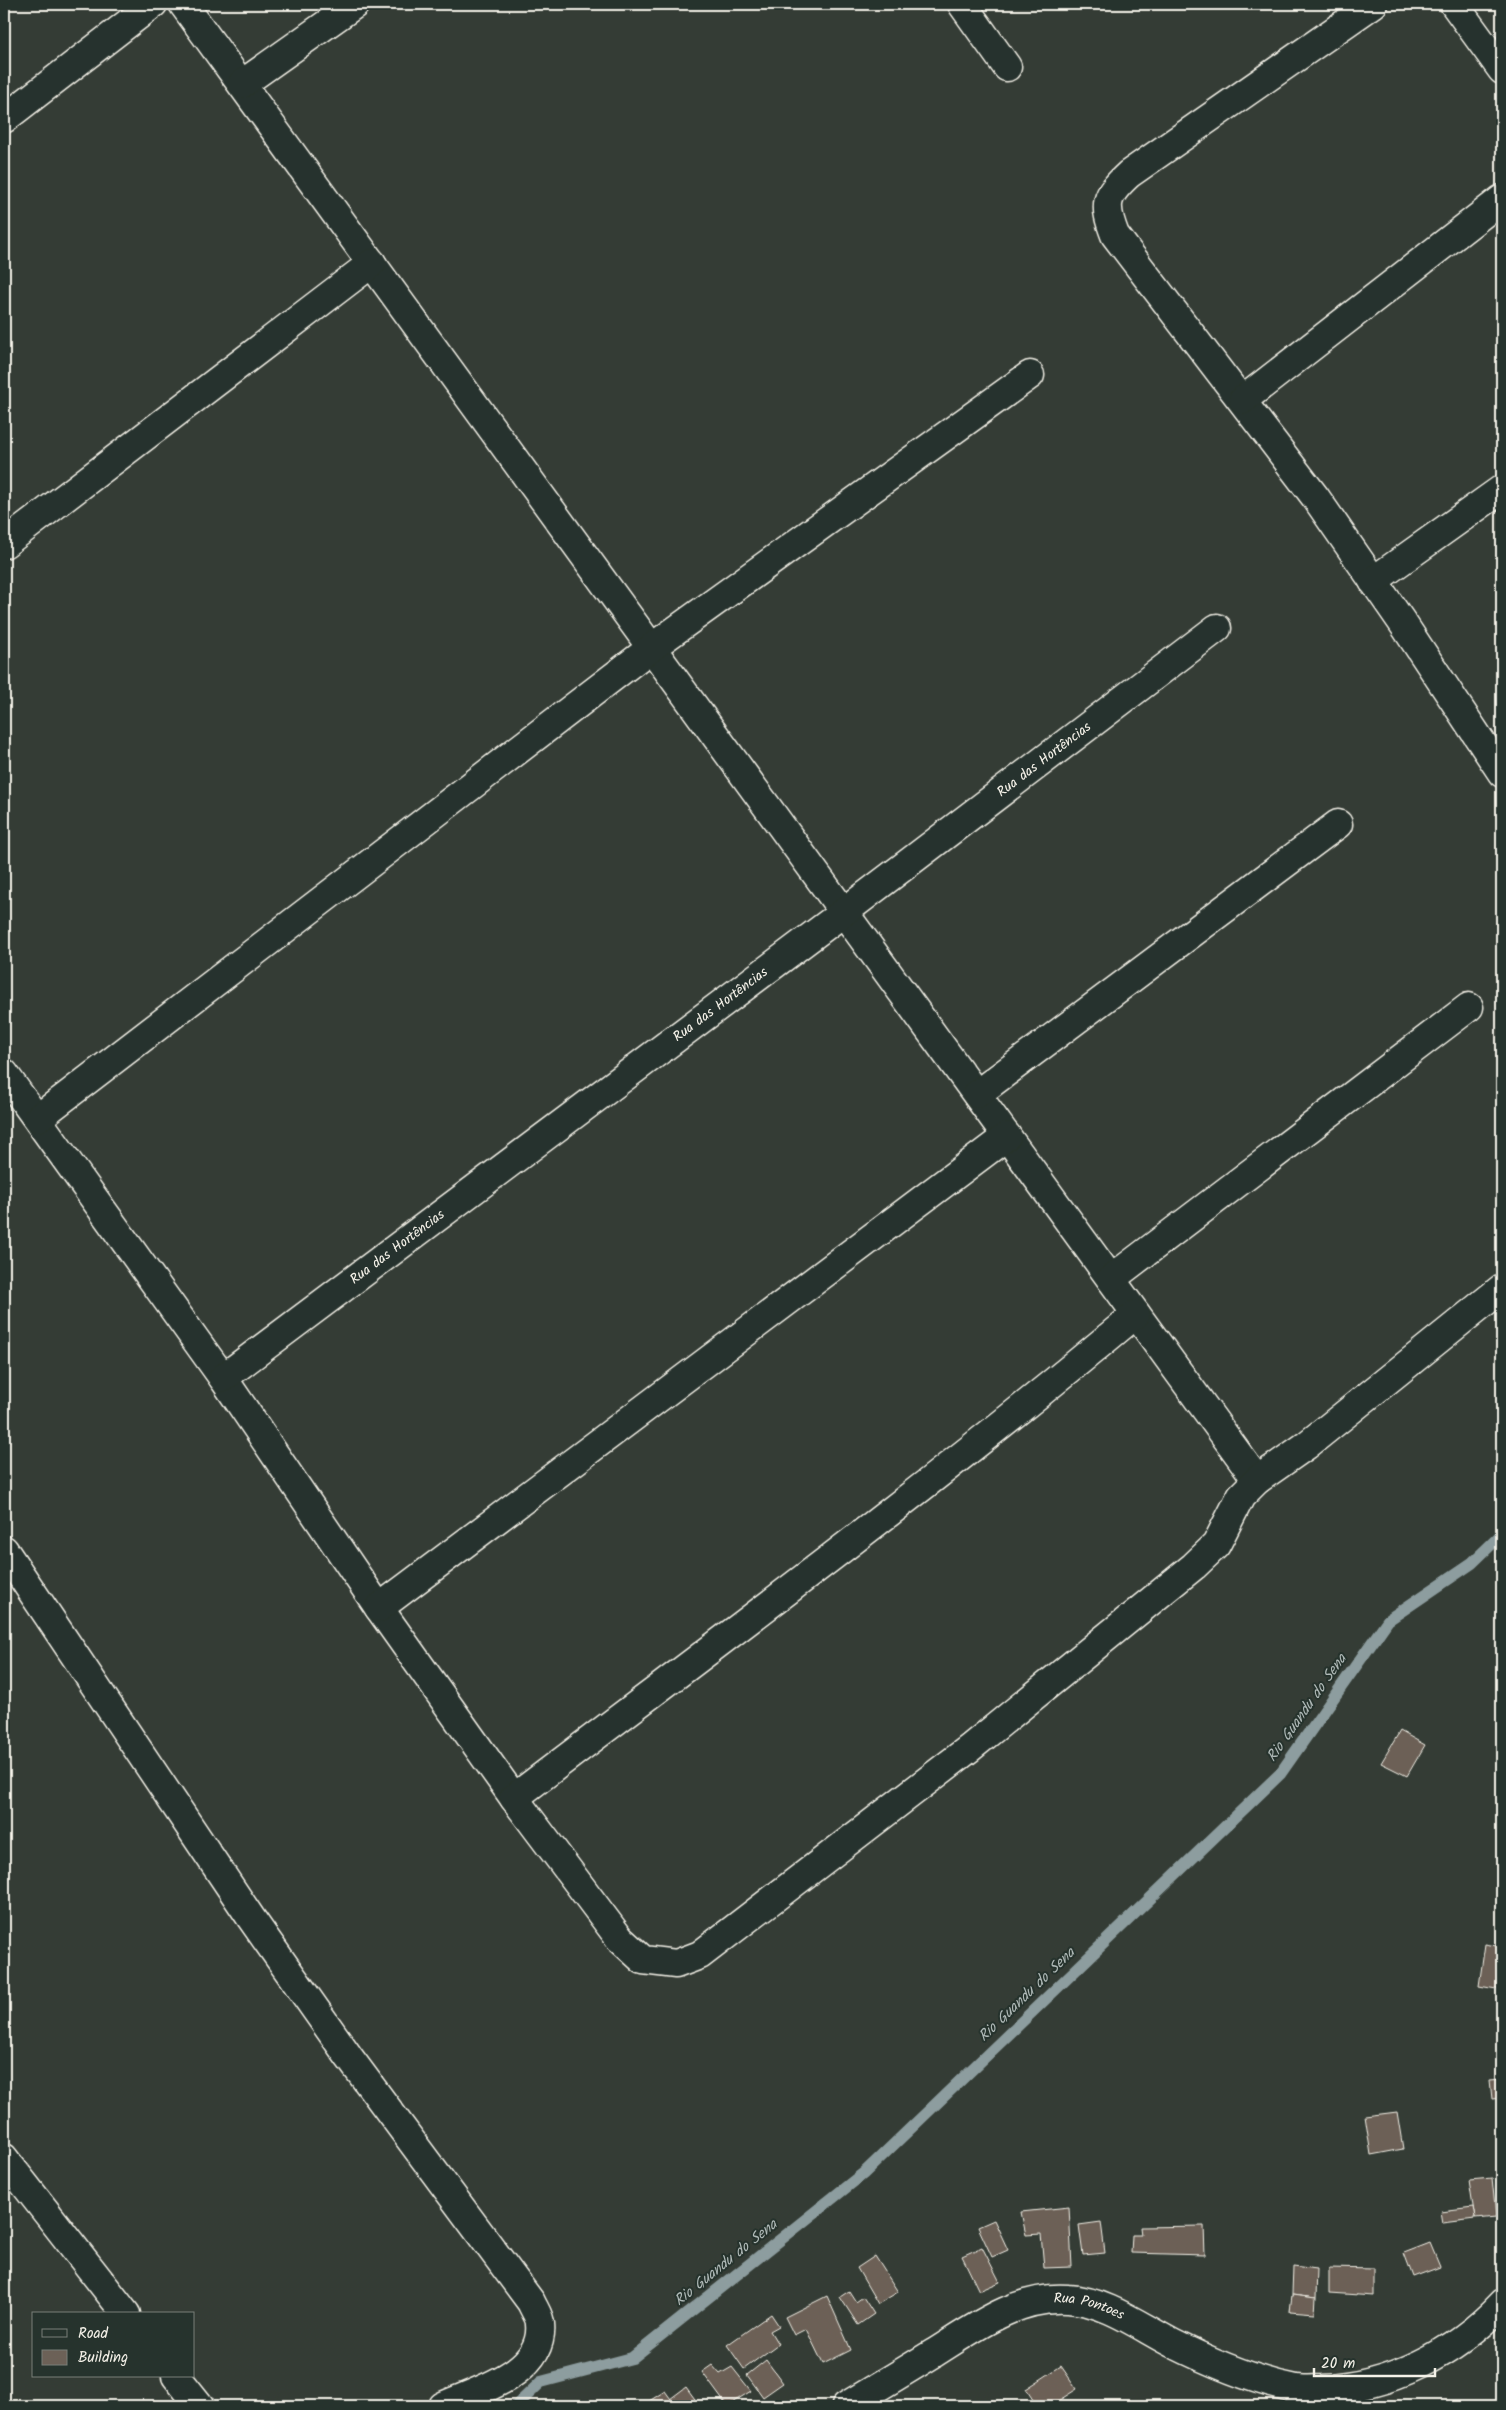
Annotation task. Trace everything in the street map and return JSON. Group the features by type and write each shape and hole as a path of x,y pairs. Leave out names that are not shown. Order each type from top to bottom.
{"street":[{"path":"4,119 153,4"},
{"path":"183,4 1257,1480"},
{"path":"242,84 355,4"},
{"path":"962,4 1006,68"},
{"path":"1373,4 1129,174 1113,189 1108,200 1106,214 1114,234 1243,400 1316,498 1502,773"},
{"path":"1454,4 1502,70"},
{"path":"1243,400 1502,200"},
{"path":"4,544 372,264"},
{"path":"38,1118 652,648 1030,375"},
{"path":"1373,581 1502,489"},
{"name":"Rua das Hortências","path":"223,1378 844,912 1217,628"},
{"path":"976,1094 1338,824"},
{"path":"1111,1279 1470,1007"},
{"path":"4,1073 223,1378 379,1608 514,1798 620,1939 643,1960 676,1964 700,1955 970,1748 1194,1566 1216,1545 1241,1496 1257,1480 1307,1445 1502,1288"},
{"path":"379,1608 1007,1136"},
{"path":"514,1798 791,1588 1067,1372 1136,1314"},
{"path":"6,1561 251,1918 349,2057 531,2302 540,2322 540,2337 535,2353 522,2367 443,2406"},
{"path":"4,2158 124,2312"},
{"name":"Rua Pontoes","path":"846,2406 986,2322 1015,2307 1037,2301 1069,2298 1110,2309 1173,2344 1239,2372 1297,2389 1346,2397 1376,2381 1418,2366 1458,2342 1502,2304"},
{"path":"178,2378 200,2406"}],"building":[{"path":"1400,1731 1425,1745 1407,1776 1381,1763"},
{"path":"1485,1944 1502,1947 1502,1990 1479,1986"},
{"path":"1502,2079 1502,2098 1492,2099 1490,2080"},
{"path":"1397,2112 1403,2149 1371,2155 1365,2116"},
{"path":"1492,2178 1496,2217 1475,2219 1469,2180"},
{"path":"1069,2207 1072,2267 1044,2268 1041,2234 1026,2235 1021,2212"},
{"path":"1473,2207 1475,2219 1443,2223 1441,2211"},
{"path":"994,2220 1008,2250 992,2257 978,2227"},
{"path":"1101,2222 1105,2253 1083,2255 1079,2225"},
{"path":"1204,2226 1205,2255 1131,2253 1132,2235 1141,2235 1140,2227"},
{"path":"1430,2243 1440,2267 1413,2277 1404,2253"},
{"path":"982,2247 1000,2282 979,2291 962,2256"},
{"path":"875,2256 898,2292 878,2304 857,2268"},
{"path":"1293,2266 1317,2269 1316,2298 1292,2295"},
{"path":"1329,2268 1374,2269 1374,2296 1329,2293"},
{"path":"849,2291 856,2302 863,2297 874,2314 858,2325 840,2297"},
{"path":"1292,2295 1316,2298 1315,2313 1290,2311"},
{"path":"827,2296 851,2350 823,2364 806,2329 794,2335 785,2317"},
{"path":"771,2314 779,2326 770,2331 778,2344 744,2369 727,2345"},
{"path":"766,2360 783,2383 763,2397 747,2375"},
{"path":"712,2365 720,2374 732,2367 751,2391 727,2406 702,2372"},
{"path":"1061,2366 1077,2389 1050,2406 1037,2406 1026,2389"},
{"path":"686,2387 700,2406 676,2406 670,2399"},
{"path":"665,2391 676,2406 643,2405"}],"waterway":[{"name":"Rio Guandu do Sena","path":"516,2406 541,2382 632,2358 864,2173 1280,1774 1388,1620 1472,1563 1502,1534"}]}
